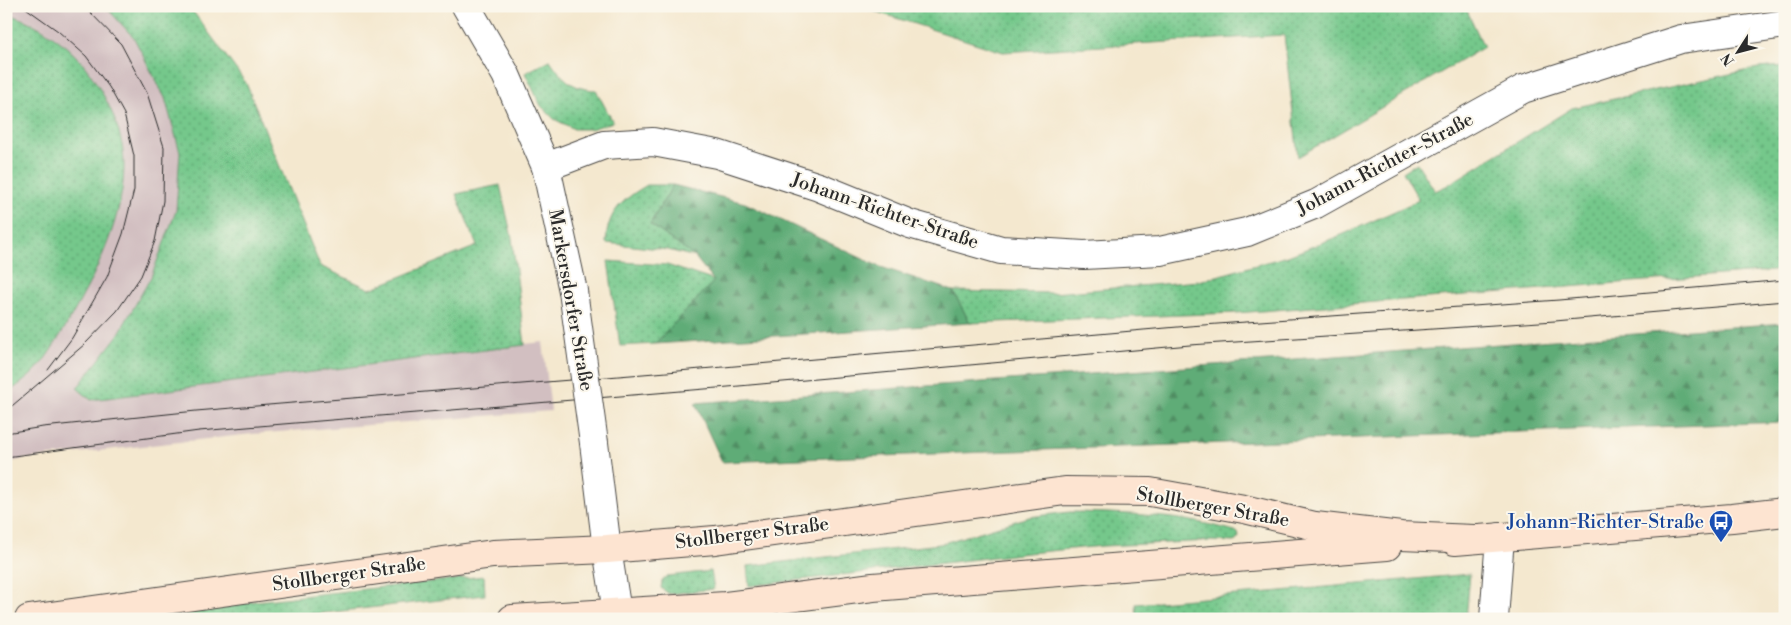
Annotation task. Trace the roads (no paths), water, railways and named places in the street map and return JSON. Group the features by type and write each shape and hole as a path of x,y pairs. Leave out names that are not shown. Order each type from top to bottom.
{"main road":[{"name":"Stollberger Straße","path":"29,619 493,554 607,549 714,540 1065,491 1150,492 1244,509 1315,526 1401,536 1487,538"},
{"name":"Stollberger Straße","path":"512,619 726,606 883,586 1732,518 1785,512"}],"street":[{"name":"Markersdorfer Straße","path":"466,6 506,75 546,166 573,291 607,549 618,612"},
{"name":"Johann-Richter-Straße","path":"546,166 604,145 653,142 717,154 818,187 910,224 1000,250 1084,255 1160,251 1247,232 1316,204 1523,89 1680,39 1785,24"},
{"path":"1487,538 1494,619"}],"tram line":[{"path":"23,6 58,31 86,56 109,87 124,114 134,156 134,190 123,234 107,277 72,338 48,370"},
{"path":"6,411 85,344 117,311 141,276 155,241 163,201 164,147 147,93 121,44 84,6"},
{"path":"6,433 43,427 196,411 1189,326 1559,300 1785,280"},
{"path":"6,457 199,431 717,388 1190,345 1555,321 1785,301"}],"place":[{"name":"Johann-Richter-Straße","path":"1721,543"}]}
